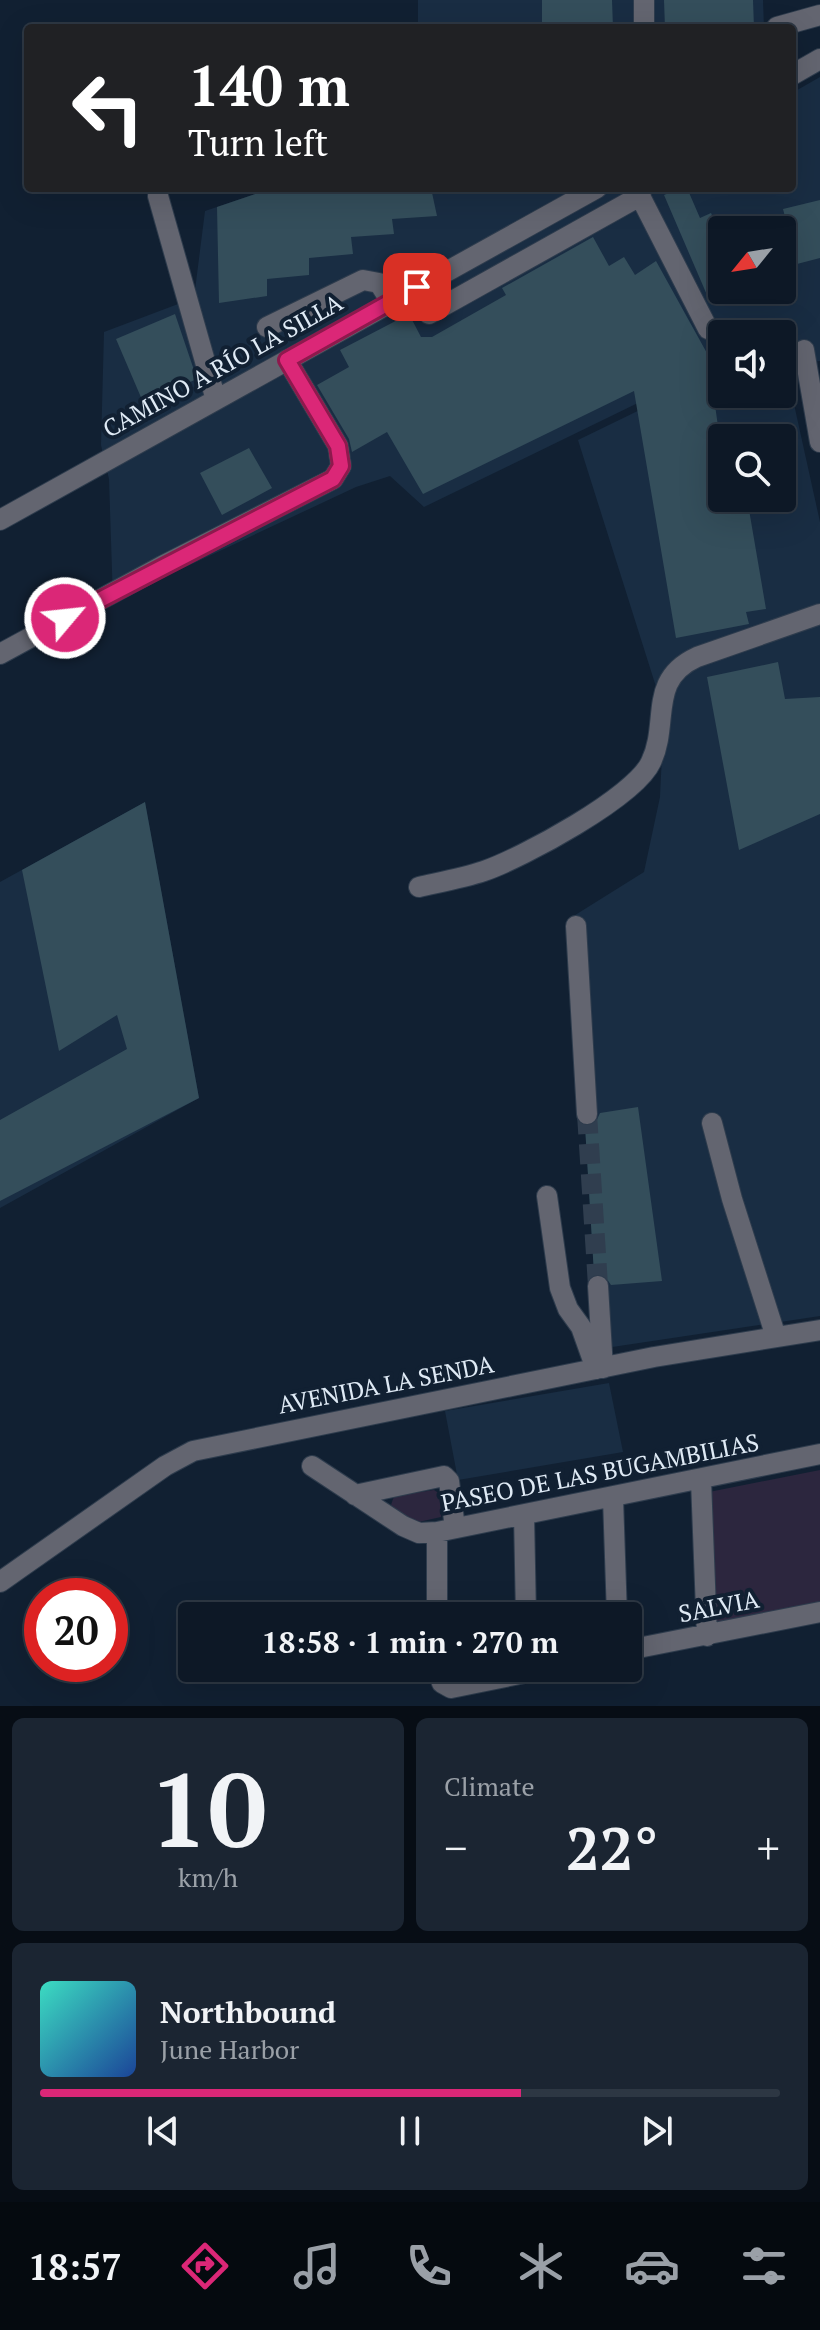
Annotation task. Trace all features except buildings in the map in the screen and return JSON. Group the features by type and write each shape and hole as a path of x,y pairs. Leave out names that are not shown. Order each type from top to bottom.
{"street":[{"path":"644,0 644,24"},
{"path":"788,24 820,15"},
{"path":"796,73 820,59"},
{"name":"CAMINO A RÍO LA SILLA","path":"0,520 590,192"},
{"path":"429,314 641,192 708,329"},
{"path":"158,196 216,400"},
{"path":"267,327 363,280 379,283 391,302"},
{"path":"804,350 820,442"},
{"path":"0,654 333,479 341,466 338,446 287,360"},
{"path":"419,887 501,865 570,827 635,783 651,762 667,683 680,666 697,657 820,614"},
{"path":"576,926 587,1114"},
{"path":"712,1123 732,1199 776,1337"},
{"path":"547,1196 560,1288 599,1369"},
{"path":"598,1286 599,1369"},
{"name":"AVENIDA LA SENDA","path":"0,1582 165,1466 193,1451 599,1369 820,1330"},
{"name":"PASEO DE LAS BUGAMBILIAS","path":"312,1466 403,1526 419,1533 613,1498 820,1454"},
{"path":"355,1495 444,1476 449,1481 438,1602"},
{"path":"701,1480 707,1636"},
{"path":"613,1498 617,1602"},
{"path":"524,1515 526,1602"},
{"name":"SALVIA","path":"642,1648 820,1612"},
{"path":"446,1682 451,1688 477,1682"}],"shaded area":[{"path":"418,0 763,0 764,24 418,24"},
{"path":"820,77 820,361 796,364 796,320 708,320 708,369 424,507 390,476 356,487 113,601 109,479 101,445 104,332 194,298 205,211 261,192 796,192 796,91"},
{"path":"708,377 708,408 795,408 820,522 820,1316 599,1349 572,917 644,872 660,797 664,712 578,440"},
{"path":"145,802 199,1098 0,1208 0,882"},
{"path":"609,1383 623,1452 458,1480 445,1411"},
{"path":"820,1470 820,1605 714,1623 704,1493"},
{"path":"434,1490 440,1494 441,1517 414,1523 391,1505 394,1496"}],"tunnel":[{"path":"587,1114 598,1286"}],"route":[{"path":"65,618 333,479 341,466 338,446 287,360 417,287"}]}
